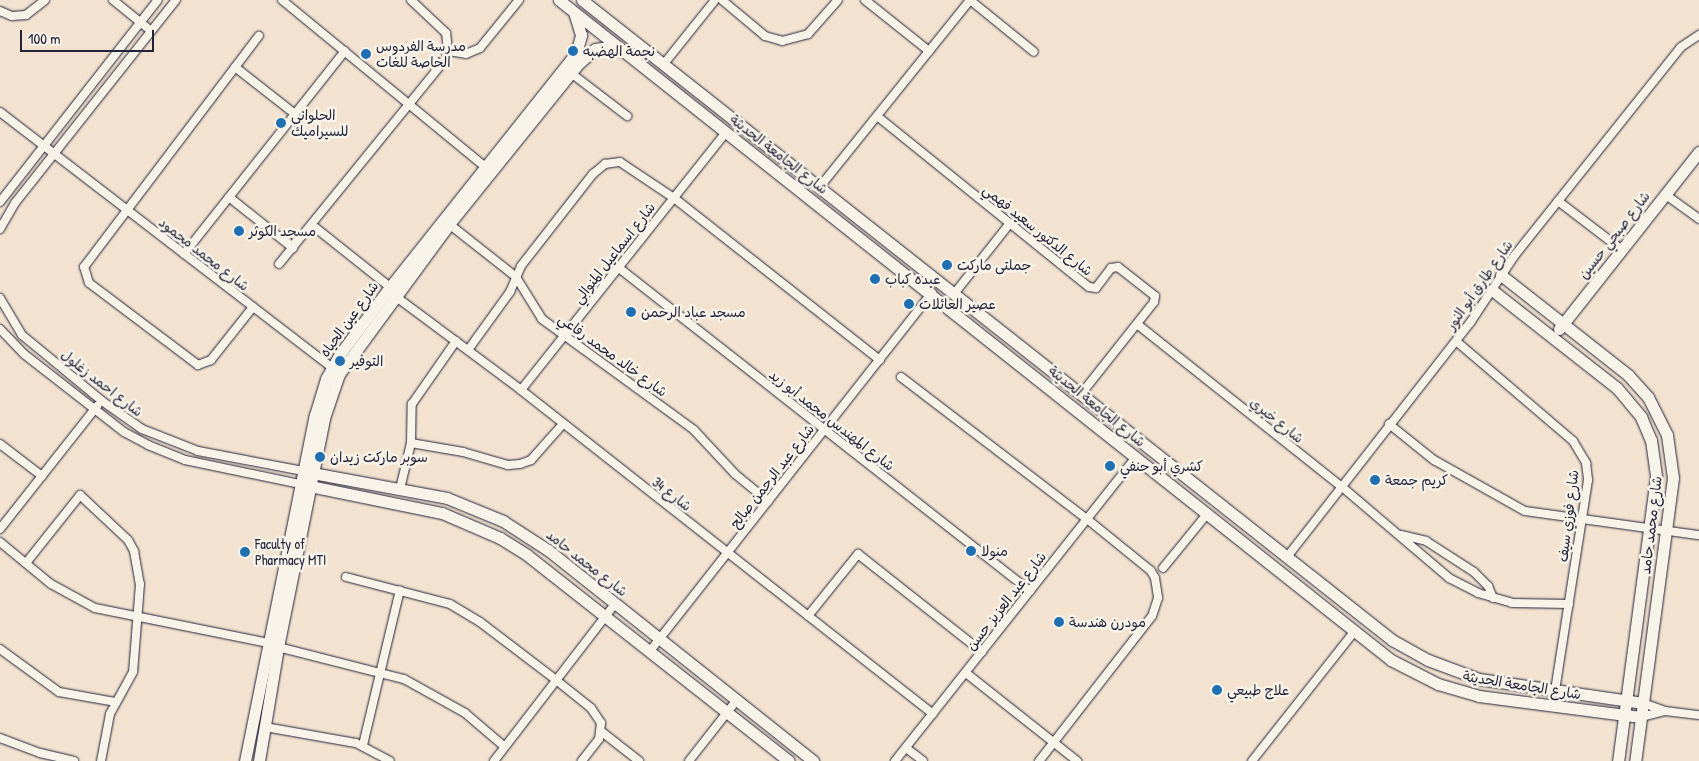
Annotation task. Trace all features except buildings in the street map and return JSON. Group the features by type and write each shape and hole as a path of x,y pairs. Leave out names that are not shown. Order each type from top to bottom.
{"street":[{"path":"0,11 12,16 26,15 45,0"},
{"path":"113,0 151,32"},
{"path":"0,202 158,0"},
{"path":"0,229 25,190 176,0"},
{"path":"283,0 484,166"},
{"path":"279,264 445,60 448,51 446,33 441,25 411,0"},
{"path":"448,51 466,54 480,48 519,0"},
{"name":"شارع الجامعة الحديثة","path":"559,0 932,293 1354,632 1418,676 1479,696 1641,717 1665,712 1699,715"},
{"name":"شارع الجامعة الحديثة","path":"582,0 1392,640 1428,660 1479,679 1643,703 1665,712"},
{"path":"663,65 715,0"},
{"path":"722,0 765,36 782,41 808,34 838,0"},
{"path":"865,0 929,51"},
{"path":"820,188 970,0 1034,52"},
{"name":"شارع عين الحياه","path":"245,761 274,645 306,485 318,403 335,371 392,291 484,166 576,52 581,35 573,11"},
{"name":"شارع طارق أبو النور","path":"1287,558 1389,424 1456,341 1501,274 1558,200 1681,47 1699,35"},
{"path":"253,307 211,360 198,365 88,283 84,273 85,262 259,36"},
{"name":"شارع عين الحياه","path":"392,291 449,224 571,72 595,50 609,47 628,55"},
{"path":"184,254 345,52"},
{"path":"235,68 295,114"},
{"path":"571,72 627,116"},
{"name":"شارع محمد محمود","path":"0,112 335,371"},
{"name":"شارع الدكتور سعيد فهمي","path":"877,116 1091,288 1097,287 1115,266 1140,283 1156,299 1137,324"},
{"name":"شارع اسماعيل المنوالي","path":"521,390 726,132"},
{"path":"751,152 760,141"},
{"name":"شارع صبحي حسين","path":"1553,336 1699,152"},
{"path":"468,350 510,292 516,277 593,174 605,164 628,164 880,360"},
{"path":"15,183 25,190"},
{"path":"1666,194 1699,219"},
{"path":"229,197 293,248"},
{"path":"1558,200 1622,250"},
{"name":"شارع خالد محمد رفاعي","path":"449,224 516,277 537,314 694,430 740,479 768,501"},
{"path":"954,294 1010,224"},
{"name":"شارع 34","path":"312,225 392,291 521,390 562,425 728,552 933,714"},
{"name":"شارع المهندس محمد أبو زيد","path":"618,268 1030,592"},
{"name":"شارع محمد حامد","path":"1501,274 1628,375 1648,396 1662,422 1672,464 1667,531 1635,761"},
{"name":"شارع محمد حامد","path":"1492,290 1617,388 1641,417 1651,440 1655,465 1650,529 1618,761"},
{"name":"شارع عبد الرحمن صالح","path":"650,651 932,293"},
{"name":"شارع احمد زغلول","path":"0,298 22,335 102,401 142,429 188,448 308,472"},
{"path":"1081,394 1137,324"},
{"name":"شارع خيري","path":"1137,324 1341,486 1401,536 1423,559 1449,578 1493,598 1530,605 1568,604"},
{"name":"شارع احمد زغلول","path":"0,329 24,354 94,410 136,439 185,460 306,485"},
{"path":"400,489 411,443 410,410 414,397 456,341"},
{"name":"شارع فوزي سيف","path":"1456,341 1578,448 1588,471 1555,691"},
{"path":"1047,385 1056,374"},
{"path":"902,377 1087,519 1151,571 1158,588 1158,598 1146,624 1039,761"},
{"path":"0,529 102,401"},
{"path":"1389,424 1434,460 1518,508 1582,521 1699,535"},
{"path":"411,443 463,452 502,464 520,464 535,456 562,425"},
{"path":"0,444 42,476"},
{"path":"185,460 188,448"},
{"name":"شارع عبد العزيز حسن","path":"896,761 1136,457"},
{"name":"شارع محمد حامد","path":"308,472 447,498 503,521 548,550 813,761"},
{"path":"306,485 442,513 472,524 520,551 606,616 789,761"},
{"path":"26,563 77,496 84,496 128,540 134,551 139,571 133,672 116,702 108,721 101,761"},
{"path":"1163,568 1207,514"},
{"name":"شارع خيري","path":"1401,536 1426,541 1474,572 1488,586 1493,598"},
{"path":"0,542 51,584 80,602 137,617 274,645 382,671 446,700 505,747"},
{"path":"808,616 858,554 982,652"},
{"path":"346,577 434,599 466,612 598,714 602,732 639,761"},
{"path":"363,745 400,590"},
{"path":"494,761 615,604"},
{"path":"1252,761 1354,632"},
{"name":"شارع عين الحياه","path":"259,761 265,727 274,645"},
{"path":"0,649 59,692 116,702"},
{"path":"1418,676 1428,660"},
{"path":"966,673 1077,761"},
{"path":"689,761 736,701"},
{"path":"265,727 363,745 390,761"},
{"path":"582,761 602,732"},
{"path":"0,738 40,753 74,761"},
{"path":"906,748 923,761"}],"place":[{"name":"نجمة الهضبه","path":"573,51"},
{"name":"مدرسة الفردوس الخاصة للغات","path":"366,54"},
{"name":"الحلواني للسيراميك","path":"281,123"},
{"name":"مسجد الكوثر","path":"239,231"},
{"name":"جملتى ماركت","path":"947,265"},
{"name":"عبده كباب","path":"875,279"},
{"name":"عصير العائلات","path":"909,304"},
{"name":"مسجد عباد الرحمن","path":"631,312"},
{"name":"التوفير","path":"340,361"},
{"name":"سوبر ماركت زيدان","path":"320,457"},
{"name":"كشري أبو حنفي","path":"1110,466"},
{"name":"كريم جمعة","path":"1375,480"},
{"name":"منولا","path":"971,551"},
{"name":"Faculty of Pharmacy MTI","path":"245,552"},
{"name":"مودرن هندسة","path":"1059,622"},
{"name":"علاج طبيعي","path":"1217,690"}]}
